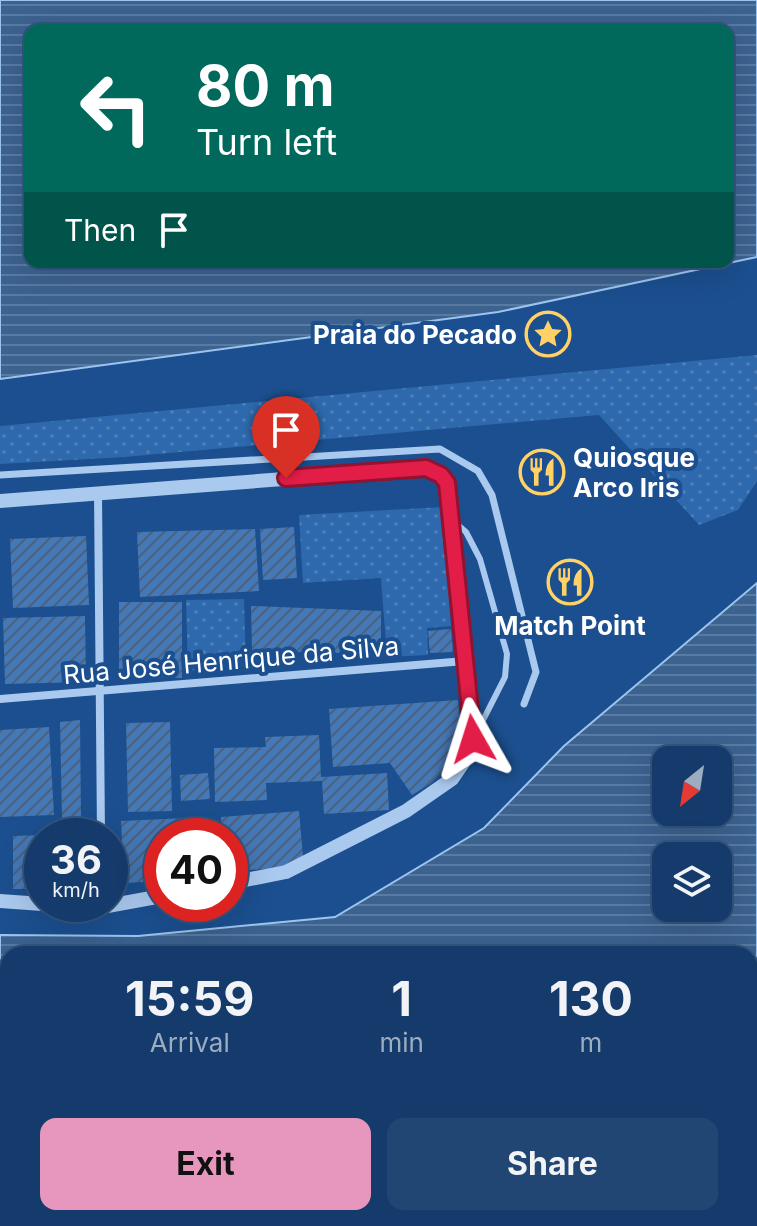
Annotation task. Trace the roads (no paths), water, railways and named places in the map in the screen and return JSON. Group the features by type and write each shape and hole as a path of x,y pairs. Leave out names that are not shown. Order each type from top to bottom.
{"street":[{"path":"0,475 440,449 478,471 492,495 536,672 524,704"},
{"path":"0,501 432,470 447,483 473,739 465,760 452,779 406,811 286,872 248,879"},
{"path":"98,493 101,818"},
{"name":"Rua José Henrique da Silva","path":"0,699 465,661"},
{"path":"0,901 24,903"}],"lane":[{"path":"452,520 466,532 480,559 507,654 505,677 473,739"}],"place":[{"name":"Praia do Pecado","path":"548,334"},
{"name":"Quiosque Arco Iris","path":"542,472"},
{"name":"Match Point","path":"570,582"}]}
